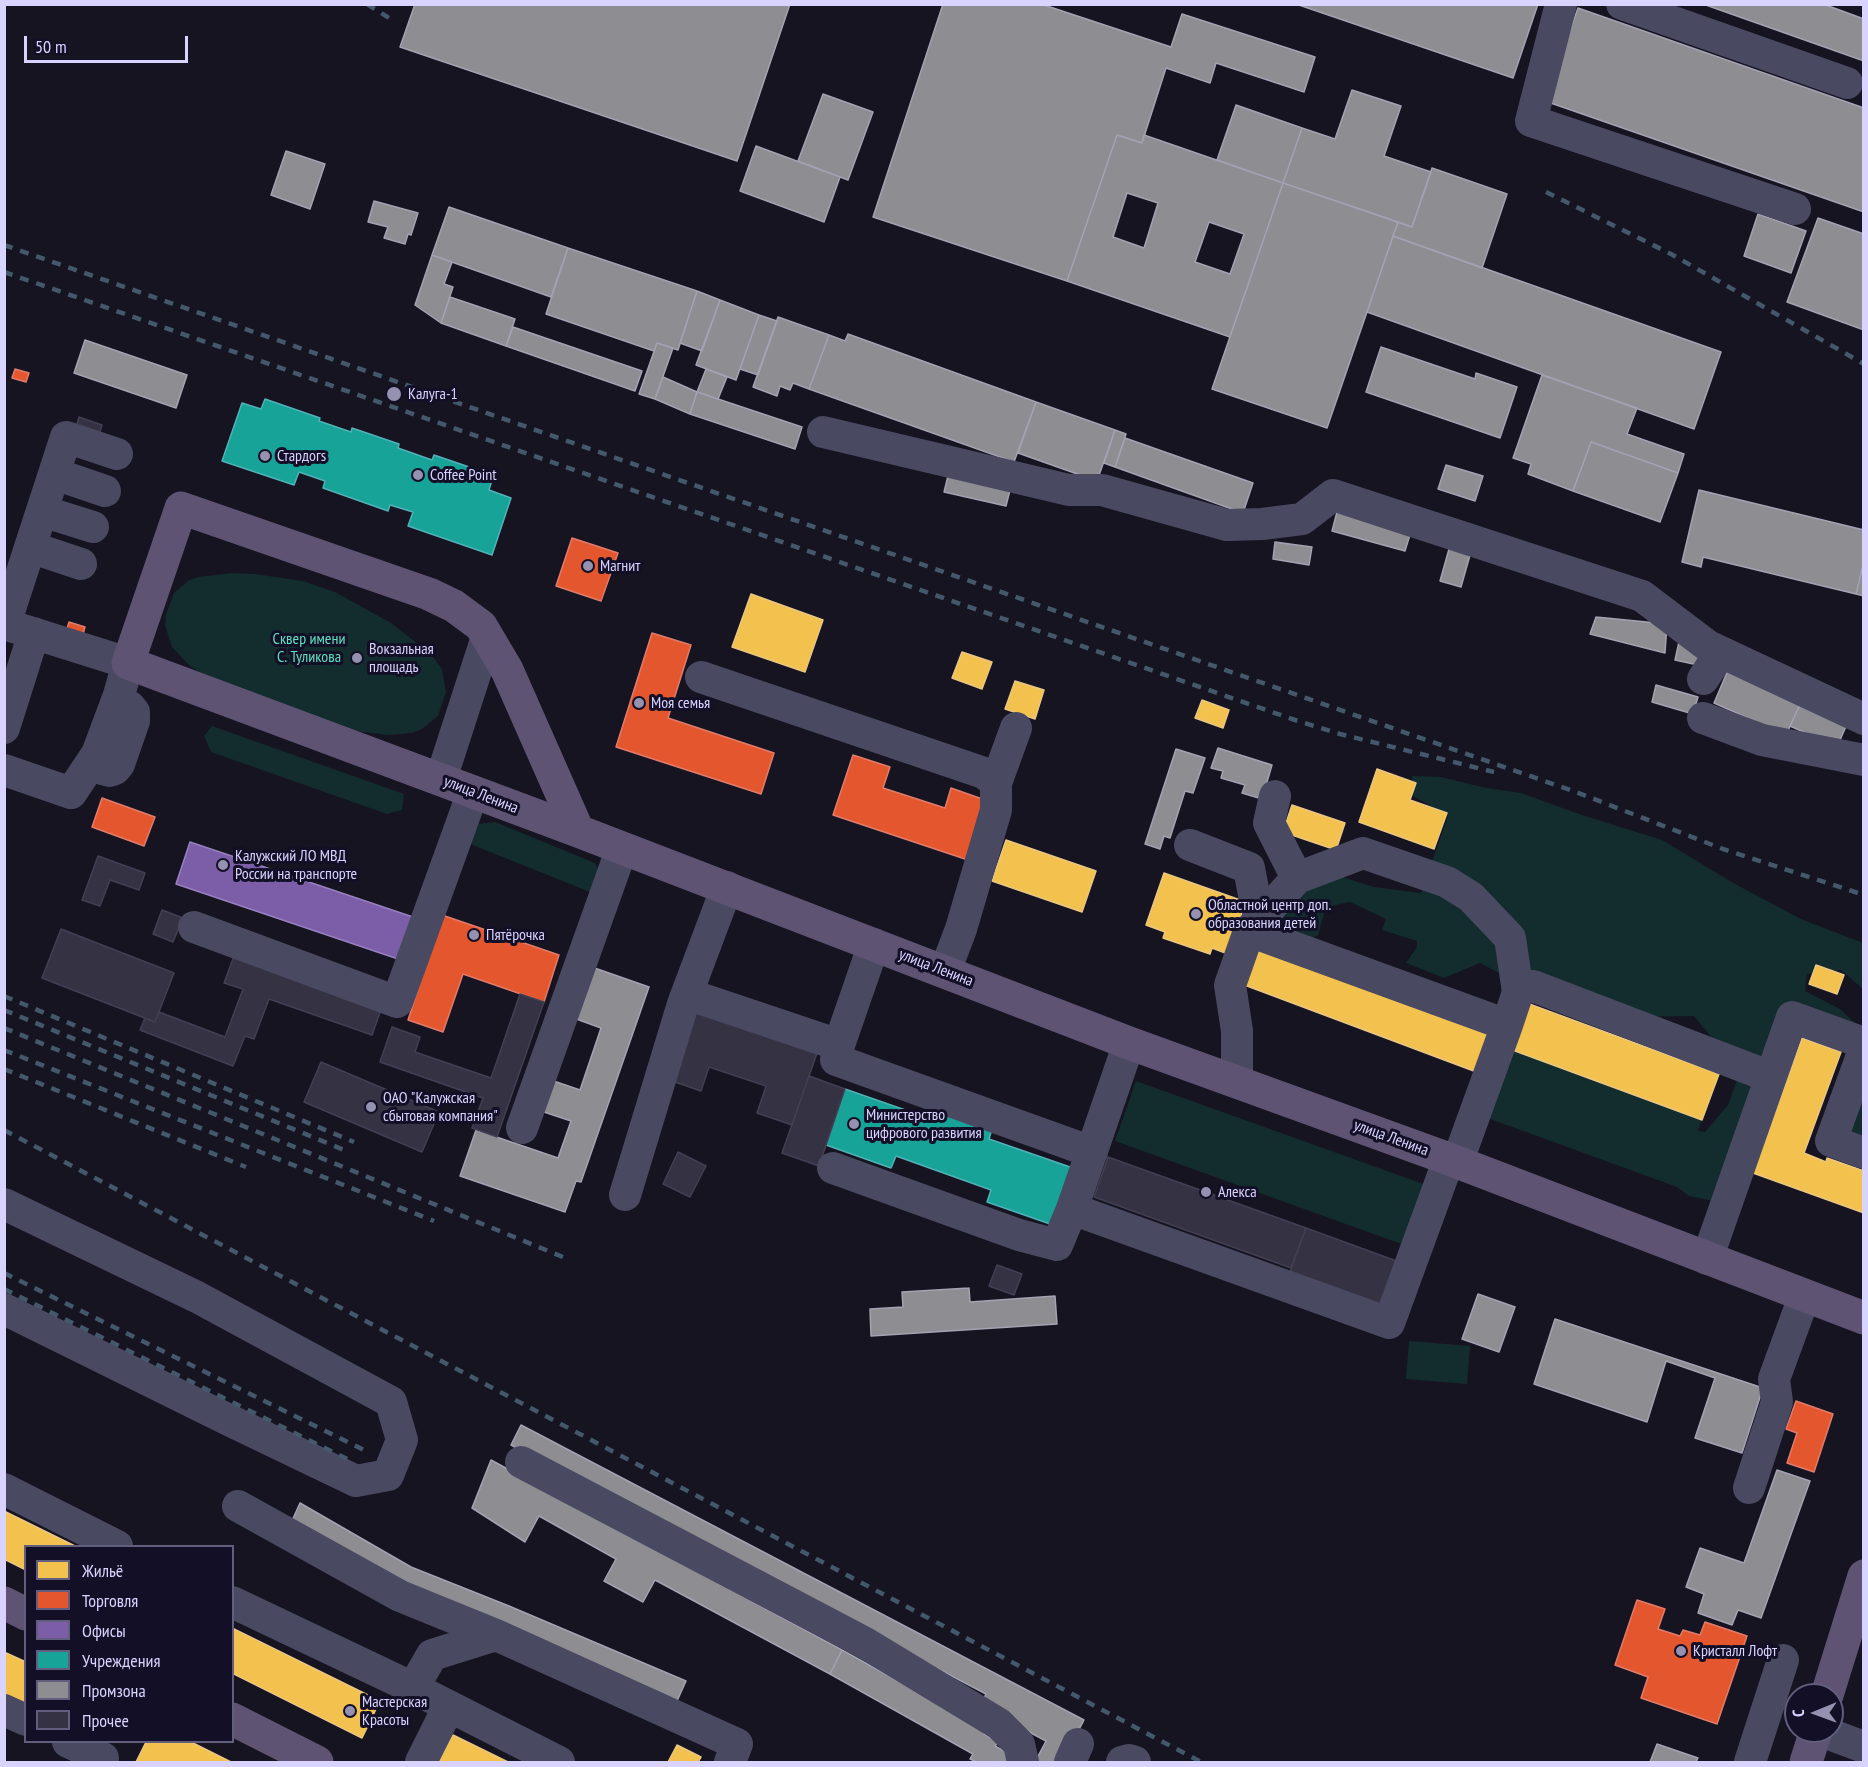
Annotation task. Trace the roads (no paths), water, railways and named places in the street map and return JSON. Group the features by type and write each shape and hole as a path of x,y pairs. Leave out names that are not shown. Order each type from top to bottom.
{"main road":[{"path":"128,663 181,508 429,594 482,626 507,670 578,831"},
{"name":"улица Ленина","path":"128,663 727,887 1129,1043 1453,1161 1863,1318"},
{"path":"1831,1683 1859,1609 1863,1576"},
{"path":"4,1603 24,1613"},
{"path":"234,1720 317,1762"},
{"path":"1806,1762 1812,1743"}],"street":[{"path":"1561,4 1531,121 1795,209"},
{"path":"1622,4 1847,83"},
{"path":"823,432 1069,490 1102,490 1227,525 1302,519 1333,495 1642,596 1708,646 1863,718"},
{"path":"43,510 96,518 43,510"},
{"path":"4,728 12,626 43,510"},
{"name":"улица Ленина","path":"12,626 128,663"},
{"path":"441,779 487,637"},
{"path":"1703,680 1721,652"},
{"path":"4,770 71,793 97,754 97,763 102,769 110,771 115,769 119,764 134,721 134,712 123,703 119,695 128,663"},
{"path":"701,676 984,773 996,783"},
{"path":"1703,718 1762,740 1863,760"},
{"path":"945,971 961,929 996,810 996,783 1016,728"},
{"path":"194,927 397,1002 473,792"},
{"path":"1275,796 1269,822 1297,878"},
{"path":"1190,845 1249,868 1255,900 1255,925"},
{"path":"522,1128 622,848"},
{"path":"1072,1209 1389,1323 1507,1026 1518,992 1510,938 1471,897 1447,882 1363,853 1297,878 1255,925 1230,986 1237,1031 1236,1082"},
{"path":"625,1195 687,994 727,887"},
{"path":"1255,925 1507,1026"},
{"path":"874,944 836,1060 1092,1152"},
{"path":"1518,992 1533,986 1771,1077"},
{"path":"687,994 839,1046"},
{"path":"1707,1259 1792,1017 1863,1043"},
{"path":"833,1168 1019,1235 1056,1245 1072,1209 1129,1043"},
{"path":"1863,1050 1831,1141 1863,1153"},
{"path":"4,1204 197,1297 391,1402 402,1440 388,1475 356,1481 4,1308"},
{"path":"1749,1488 1777,1402 1774,1379 1804,1297"},
{"path":"520,1462 865,1643 999,1724 1019,1744 1023,1762"},
{"path":"4,1489 115,1545"},
{"path":"238,1506 400,1596 496,1635 737,1744 729,1762"},
{"path":"234,1603 413,1688 559,1762"},
{"path":"413,1688 432,1655 496,1635"},
{"path":"1750,1762 1783,1660"},
{"path":"421,1762 449,1706"},
{"path":"4,1710 24,1719"},
{"path":"1844,1740 1863,1747"},
{"path":"71,1743 107,1756"},
{"path":"1122,1762 1129,1760 1135,1762"}],"railway":[{"path":"367,4 389,18"},
{"path":"1546,192 1671,254 1864,364"},
{"path":"4,245 1576,792 1723,849 1864,895"},
{"path":"4,272 1295,720 1340,734 1494,772"},
{"path":"4,996 354,1142"},
{"path":"4,1010 349,1152"},
{"path":"4,1028 563,1257"},
{"path":"4,1050 434,1221"},
{"path":"4,1069 246,1167"},
{"path":"4,1130 1201,1762"},
{"path":"4,1273 370,1453"},
{"path":"4,1289 349,1460"}],"place":[{"name":"Калуга-1","path":"394,394"},
{"name":"Стардогs","path":"265,456"},
{"name":"Coffee Point","path":"418,475"},
{"name":"Магнит","path":"588,566"},
{"name":"Вокзальная площадь","path":"357,658"},
{"name":"Моя семья","path":"639,703"},
{"name":"Калужский ЛО МВД России на транспорте","path":"223,865"},
{"name":"Областной центр доп. образования детей","path":"1196,914"},
{"name":"Пятёрочка","path":"474,935"},
{"name":"ОАО \"Калужская сбытовая компания\"","path":"371,1107"},
{"name":"Министерство цифрового развития","path":"854,1124"},
{"name":"Алекса","path":"1206,1192"},
{"name":"Кристалл Лофт","path":"1681,1651"},
{"name":"Мастерская Красоты","path":"350,1711"}],"park label":[{"name":"Сквер имени С. Туликова","path":"309,648"}]}
